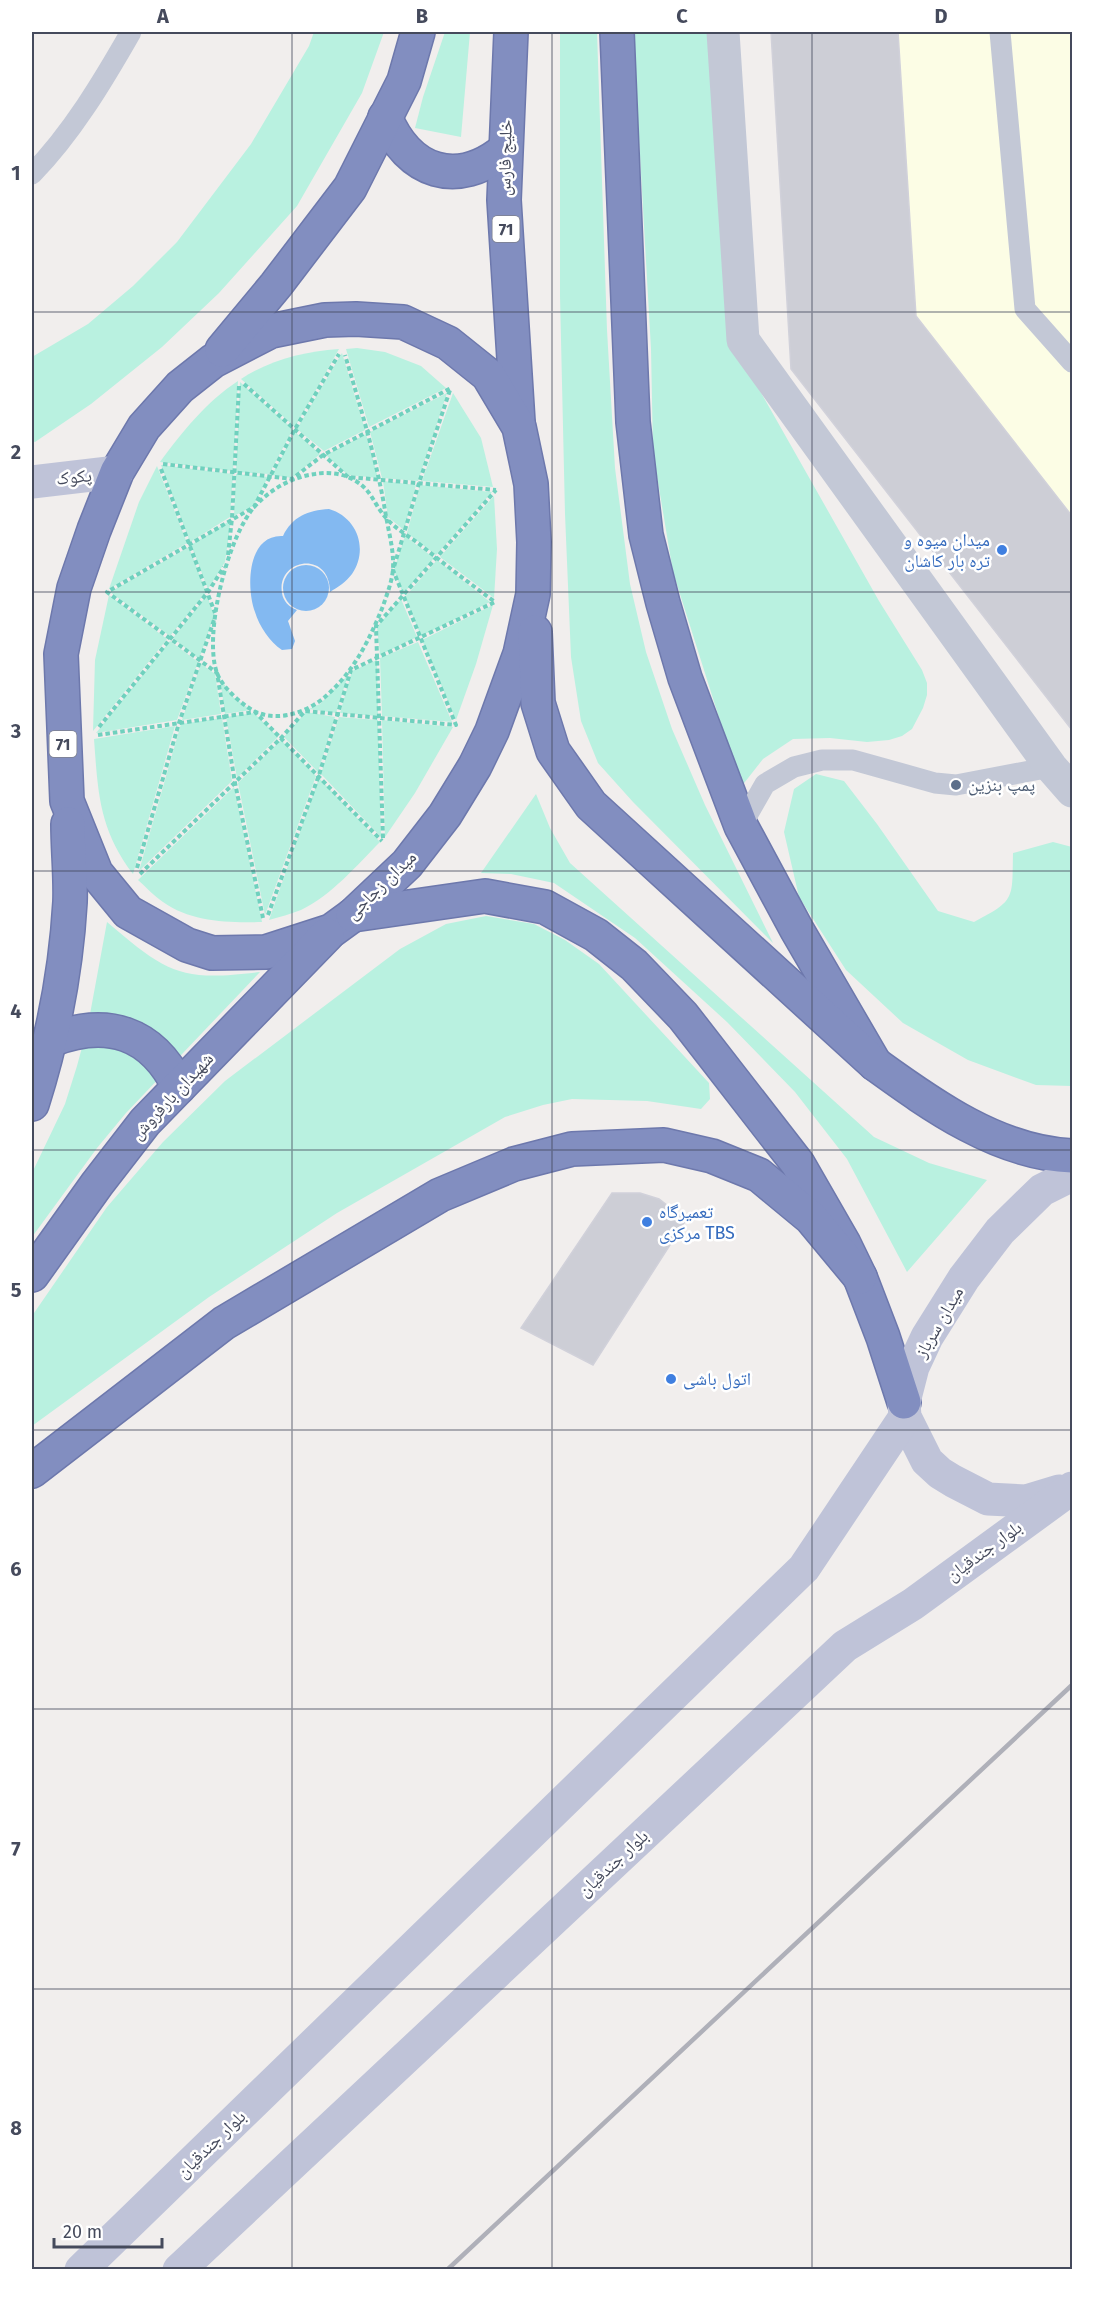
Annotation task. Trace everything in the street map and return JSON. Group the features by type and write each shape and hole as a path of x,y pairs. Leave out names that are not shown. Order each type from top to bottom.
{"highway":[{"name":"71","path":"228,374 276,285 350,188 404,81 418,32"},
{"name":"خلیج فارس","path":"511,32 504,200 519,427"},
{"path":"617,32 633,422 646,535 685,678 741,826 797,930 875,1064"},
{"path":"385,117 392,135 404,150 419,162 436,169 455,172 474,169 491,162 506,150"},
{"name":"میدان زجاجی","path":"356,319 403,322 448,343 488,375 519,427 531,484 534,542 533,594 520,654 492,731 475,766 446,814 407,864 342,923 266,952 212,953 187,945 128,912 96,873 67,801 61,654 74,588 94,530 117,472 144,427 180,387 228,374 271,331 325,320 356,319"},
{"path":"533,594 538,703 553,751 591,805 875,1064 914,1092 993,1138 1048,1155 1072,1156"},
{"name":"71","path":"32,1104 59,1004 70,901 67,801"},
{"path":"342,923 485,896 545,907 596,935 634,965 683,1016 798,1164 844,1244 860,1277 884,1338 904,1409"},
{"name":"شهیدان بارفروش","path":"32,1275 96,1184 145,1122 342,923"},
{"path":"51,1040 70,1032 92,1029 113,1030 148,1046 171,1071 179,1087"},
{"path":"32,1471 224,1323 440,1195 514,1164 572,1149 664,1145 712,1156 759,1175 811,1218 860,1277"}],"main road":[{"name":"پکوک","path":"32,482 117,472"},
{"name":"میدان سرباز","path":"904,1409 914,1367 927,1337 964,1278 1000,1232 1042,1190 1072,1175"},
{"path":"904,1409 927,1461 953,1481 988,1498 1026,1501 1072,1487"},
{"name":"بلوار جندقیان","path":"81,2270 804,1568 904,1409"},
{"name":"بلوار جندقیان","path":"179,2270 845,1646 913,1604 1072,1487"}],"street":[{"path":"723,32 743,340 1051,766 1072,790"}],"lane":[{"path":"32,174 47,159 103,82 131,32"},
{"path":"1000,32 1024,309 1072,362"},
{"path":"741,826 765,784 794,767 822,760 854,760 935,783 956,785 1051,766"}],"path":[{"path":"342,347 380,479 392,543 393,570 456,725 305,711 275,716 255,712 91,736 208,592 227,563 235,542 295,429 342,347"},
{"path":"228,374 295,429 348,477 369,491 386,519 495,605"},
{"path":"228,374 234,472 232,518 214,641 223,716 235,783 265,925 319,775 351,670 376,626 388,592 419,483 451,388"},
{"path":"444,381 459,395"},
{"path":"107,592 254,507 323,454 451,388"},
{"path":"152,471 165,454"},
{"path":"159,463 292,479 319,473 496,490"},
{"path":"159,463 216,616 179,723 133,880 282,737 305,711 335,687 351,670 495,605"},
{"path":"494,481 497,500"},
{"path":"383,842 376,626 496,490"},
{"path":"105,604 110,582"},
{"path":"107,592 217,673 234,695 282,737 383,842"},
{"path":"495,605 497,594"},
{"path":"453,733 459,718"},
{"path":"376,850 390,832"}],"shaded area":[{"name":"میدان میوه و تره بار کاشان","path":"771,32 1072,32 1072,730 791,369"}],"green space":[{"path":"314,32 384,32 362,93 297,206 219,293 162,347 91,404 35,442 32,441 32,357 88,324 133,286 177,242 251,144 309,46"},
{"path":"445,32 470,32 461,137 415,128"},
{"path":"560,32 597,32 607,330 615,468 630,584 646,652 672,729 705,805 773,943 633,802 598,763 581,721 571,657 565,514 560,296"},
{"path":"633,32 713,32 734,345 879,601 922,670 927,683 927,695 923,708 912,729 902,736 867,742 830,738 793,739 763,759 741,787 673,572 653,452 651,349"},
{"path":"357,348 385,352 421,366 446,388 369,427 346,349"},
{"path":"339,349 295,427 241,379 264,366 288,358"},
{"path":"342,353 365,430 324,451 297,429"},
{"path":"238,381 233,471 160,462 195,418"},
{"path":"240,382 293,429 269,474 236,472"},
{"path":"447,393 418,481 382,478 370,432"},
{"path":"453,393 481,438 493,487 422,481"},
{"path":"295,432 320,454 292,478 272,475"},
{"path":"366,434 378,478 348,475 326,455"},
{"path":"161,465 233,474 230,517 190,542"},
{"path":"157,466 187,543 109,589 139,502"},
{"path":"236,474 268,477 253,506 234,516"},
{"path":"383,481 416,485 404,530 388,517"},
{"path":"420,485 492,492 436,555 407,533"},
{"path":"494,496 497,549 494,598 440,557"},
{"path":"231,520 225,562 208,589 191,545"},
{"path":"405,536 434,558 403,594 394,570"},
{"path":"189,547 206,592 170,636 110,592"},
{"path":"437,560 490,602 421,636 405,597"},
{"path":"109,595 167,639 93,731 95,660"},
{"path":"207,595 214,616 199,659 173,638"},
{"path":"401,599 417,637 380,655 377,627"},
{"path":"493,605 476,664 456,720 422,640"},
{"path":"170,641 198,662 177,720 96,733"},
{"path":"418,642 452,722 382,716 380,658"},
{"path":"377,660 378,716 340,713 352,671"},
{"path":"201,664 215,674 221,714 182,720"},
{"path":"348,675 336,713 309,709 320,704"},
{"path":"220,678 233,697 251,710 225,714"},
{"path":"306,712 335,717 318,772 284,737"},
{"path":"254,713 278,737 237,778 226,717"},
{"path":"339,717 378,720 381,837 321,774"},
{"path":"222,718 232,781 139,871 181,724"},
{"path":"382,720 453,727 415,793 385,837"},
{"path":"175,726 133,874 113,842 102,810 94,739"},
{"path":"281,740 316,776 265,915 238,783"},
{"path":"816,774 844,781 938,911 974,922 1005,903 1009,896 1013,853 1053,842 1072,847 1072,1086 1036,1085 968,1060 903,1023 846,970 799,897 784,832 794,789"},
{"path":"319,778 380,842 343,879 312,904 269,920"},
{"path":"234,787 262,922 210,920 186,914 163,902 138,880"},
{"path":"536,794 550,828 570,863 874,1137 929,1163 987,1180 907,1272 847,1159 795,1092 727,1022 635,938 554,883 511,874 481,873"},
{"path":"486,916 534,924 565,940 599,964 709,1083 710,1099 701,1109 647,1101 572,1099 505,1117 337,1213 209,1297 32,1426 32,1316 107,1207 163,1142 225,1081 400,949 446,924"},
{"path":"107,922 145,953 176,970 211,976 260,972 126,1113 97,1148 32,1237 32,1173 65,1104 77,1066 88,1025"}],"water":[{"path":"329,509 339,513 353,526 360,545 357,564 352,574 330,592 328,578 322,569 313,564 295,566 287,572 282,581 282,593 287,603 297,610 288,621 295,641 292,649 282,650 269,638 257,617 252,602 250,577 252,564 262,544 271,538 283,536 296,519 314,511"},
{"path":"306,565 322,572 329,588 322,604 306,611 290,604 283,588 290,572"}],"building":[{"path":"771,32 898,32 916,316 1072,516 1072,730 791,369"},
{"path":"612,1193 640,1193 659,1199 686,1220 593,1365 521,1328"}],"railway":[{"path":"447,2270 1072,1685"}],"place":[{"name":"میدان میوه و تره بار کاشان","path":"1002,550"},
{"name":"پمپ بنزین","path":"956,785"},
{"name":"تعمیرگاه مرکزی TBS","path":"647,1222"},
{"name":"اتول باشی","path":"671,1379"}]}
